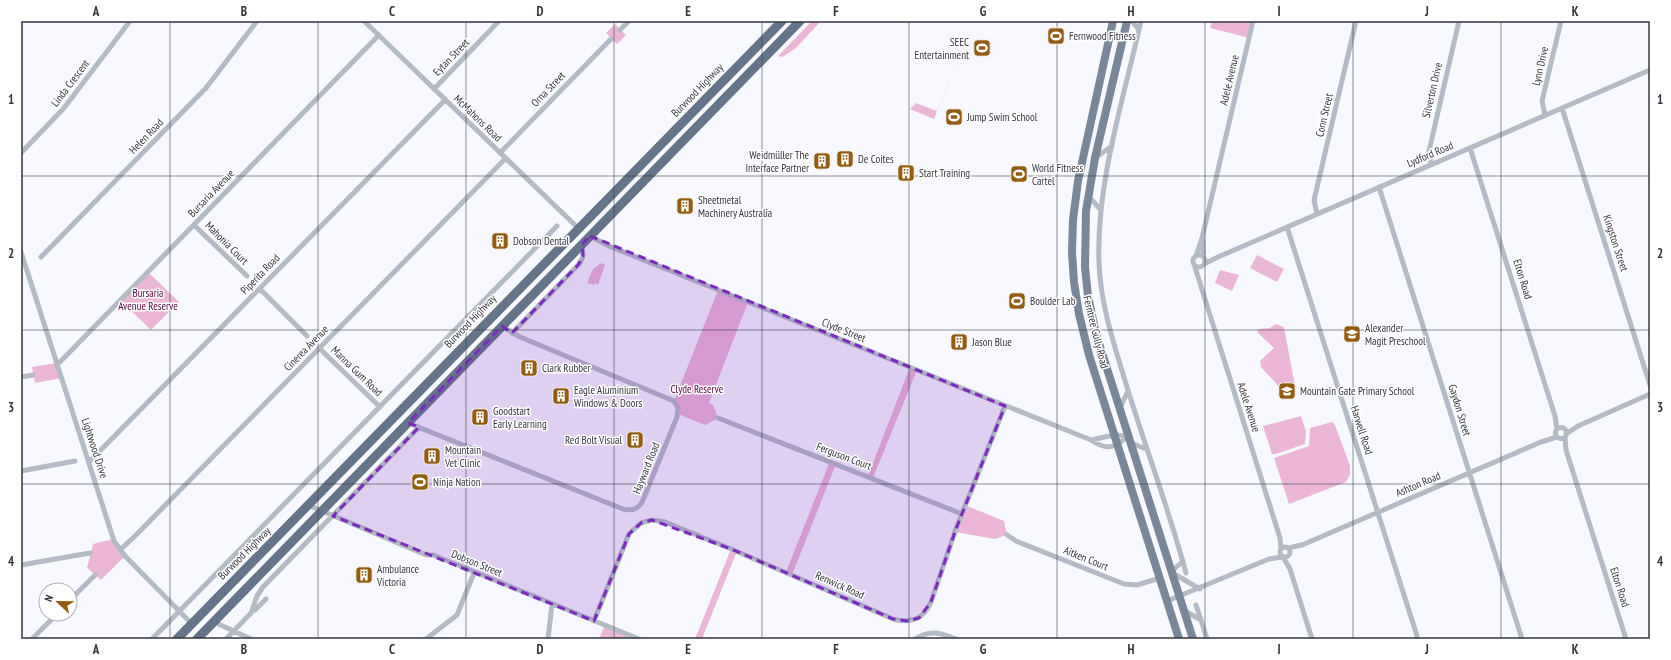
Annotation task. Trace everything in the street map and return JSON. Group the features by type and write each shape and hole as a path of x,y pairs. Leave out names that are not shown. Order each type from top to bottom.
{"highway":[{"name":"Burwood Highway","path":"177,639 782,21"},
{"path":"197,639 800,21"},
{"path":"578,228 590,236"}],"main road":[{"name":"Ferntree Gully Road","path":"1113,21 1078,181 1073,220 1072,252 1076,298 1082,328 1114,434 1179,639"},
{"name":"Ferntree Gully Road","path":"1127,21 1095,158 1088,196 1084,243 1088,296 1096,334 1193,639"},
{"path":"1105,57 1118,60"}],"street":[{"name":"Linda Crescent","path":"21,153 64,108 130,21"},
{"name":"Helen Road","path":"41,257 206,88 258,21"},
{"name":"McMahons Road","path":"364,21 578,228"},
{"name":"Eytan Street","path":"434,89 499,21"},
{"path":"620,30 629,21"},
{"path":"1132,21 1139,30"},
{"name":"Ferntree Gully Road","path":"1141,21 1112,146 1101,210 1099,264 1103,300 1128,391 1186,573"},
{"name":"Adele Avenue","path":"1253,21 1202,238 1196,256 1193,260 1286,553"},
{"name":"Conn Street","path":"1317,214 1314,200 1356,21"},
{"name":"Silverton Drive","path":"1431,164 1429,151 1459,21"},
{"name":"Lynn Drive","path":"1545,115 1542,101 1561,21"},
{"name":"Bursaria Avenue","path":"58,364 379,35"},
{"name":"Orna Street","path":"500,153 611,39"},
{"name":"Lydford Road","path":"1202,266 1218,257 1650,70"},
{"name":"Piperita Road","path":"89,462 445,100"},
{"name":"Kingston Street","path":"1562,108 1650,385"},
{"path":"1095,158 1112,146"},
{"name":"Elton Road","path":"1470,148 1626,639"},
{"name":"Cinerea Avenue","path":"120,550 506,159"},
{"name":"Gaydon Street","path":"1379,188 1522,639"},
{"path":"1088,196 1101,210"},
{"name":"Mahonia Court","path":"194,225 247,276"},
{"name":"Burwood Highway","path":"152,639 556,226"},
{"name":"Harwell Road","path":"1287,227 1418,639"},
{"name":"Clyde Street","path":"590,236 659,266 1108,447 1118,446"},
{"name":"Adele Avenue","path":"1200,283 1204,257 1202,238"},
{"path":"512,332 580,263 583,256 582,244"},
{"name":"Lightwood Drive","path":"21,252 112,535 120,550 192,624"},
{"name":"Lydford Road","path":"1196,256 1218,257"},
{"path":"1194,264 1202,266"},
{"path":"21,273 27,272"},
{"path":"260,289 307,336"},
{"name":"Hayward Road","path":"408,423 623,509 631,510 638,508 643,500 677,417 678,408 674,401 520,337 502,326"},
{"name":"Manna Gum Road","path":"320,349 380,407"},
{"path":"21,377 33,375"},
{"path":"1120,409 1128,391"},
{"name":"Ashton Road","path":"1167,601 1200,589 1286,553 1302,544 1650,394"},
{"name":"Renwick Road","path":"594,621 629,534 641,523 652,520 665,522 724,546 893,619 912,621 923,615 929,608 962,514 1006,406"},
{"name":"Ferguson Court","path":"718,418 962,514"},
{"name":"Ashton Road","path":"1565,436 1578,426"},
{"path":"252,614 260,591 419,427"},
{"path":"1559,432 1565,436"},
{"path":"1559,432 1565,436"},
{"path":"1091,440 1114,434 1130,440 1146,449"},
{"name":"Elton Road","path":"1565,436 1566,450"},
{"path":"1118,446 1130,440"},
{"path":"21,471 75,461"},
{"name":"Dobson Street","path":"308,505 426,555 433,555 639,639"},
{"name":"Aitken Court","path":"1007,535 1016,541 1125,584 1137,585 1160,578"},
{"name":"Adele Avenue","path":"1280,538 1280,550"},
{"path":"1280,550 1286,553"},
{"path":"1280,550 1286,553 1312,639"},
{"name":"Ashton Road","path":"1269,559 1280,550"},
{"path":"21,565 90,553"},
{"path":"1183,560 1171,572 1200,589"},
{"path":"426,639 457,615 474,573"},
{"path":"78,592 95,575"},
{"path":"226,639 266,599"},
{"path":"548,639 552,604"},
{"path":"1196,605 1207,639"},
{"path":"1184,610 1201,620"},
{"path":"32,639 49,622"},
{"path":"214,622 251,639"},
{"path":"915,639 933,632 943,633 956,639"}],"highlighted area":[{"path":"590,236 1005,406 956,529 931,602 919,618 907,621 893,619 731,549 652,520 641,523 629,534 594,621 333,516 419,427 408,423 502,326 512,333 578,265 583,256 582,244"}],"green space":[{"path":"812,21 821,21 795,49 782,57 778,56"},
{"path":"974,21 934,119 910,109 916,103 937,111"},
{"path":"1212,21 1253,21 1250,38 1210,28"},
{"path":"615,24 626,35 617,44 606,33"},
{"path":"1257,255 1284,269 1277,282 1250,268"},
{"path":"601,263 605,265 598,285 595,283 594,285 587,283 593,269"},
{"path":"1220,270 1239,275 1232,291 1215,283"},
{"name":"Bursaria Avenue Reserve","path":"148,272 179,302 151,330 120,300"},
{"name":"Clyde Reserve","path":"718,290 748,302 709,403 713,405 718,418 705,425 678,414 674,401"},
{"path":"1276,324 1284,327 1295,386 1291,386 1285,393 1261,367 1260,361 1274,348 1257,332 1259,329 1270,328"},
{"path":"57,363 62,378 35,383 32,367"},
{"path":"910,367 917,370 873,478 868,476"},
{"path":"1301,416 1306,432 1305,444 1272,454 1263,426"},
{"path":"1332,422 1335,425 1350,466 1350,474 1346,482 1289,504 1274,458 1309,446 1310,428"},
{"path":"830,461 836,464 792,575 786,572"},
{"path":"965,505 1004,521 1007,535 995,539 955,532"},
{"path":"113,539 125,556 101,580 87,568 93,544"},
{"path":"731,549 737,551 702,639 695,639"},
{"path":"605,625 639,639 599,639"}],"place":[{"name":"Fernwood Fitness","path":"1056,36"},
{"name":"SEEC Entertainment","path":"982,48"},
{"name":"Jump Swim School","path":"954,117"},
{"name":"De Coites","path":"845,159"},
{"name":"Weidmüller The Interface Partner","path":"822,161"},
{"name":"Start Training","path":"906,173"},
{"name":"World Fitness Cartel","path":"1019,174"},
{"name":"Sheetmetal Machinery Australia","path":"685,206"},
{"name":"Dobson Dental","path":"500,241"},
{"name":"Boulder Lab","path":"1017,301"},
{"name":"Alexander Magit Preschool","path":"1352,334"},
{"name":"Jason Blue","path":"959,342"},
{"name":"Clark Rubber","path":"529,368"},
{"name":"Mountain Gate Primary School","path":"1287,391"},
{"name":"Eagle Aluminium Windows & Doors","path":"561,396"},
{"name":"Goodstart Early Learning","path":"480,417"},
{"name":"Red Bolt Visual","path":"635,440"},
{"name":"Mountain Vet Clinic","path":"432,456"},
{"name":"Ninja Nation","path":"420,482"},
{"name":"Ambulance Victoria","path":"364,575"}]}
